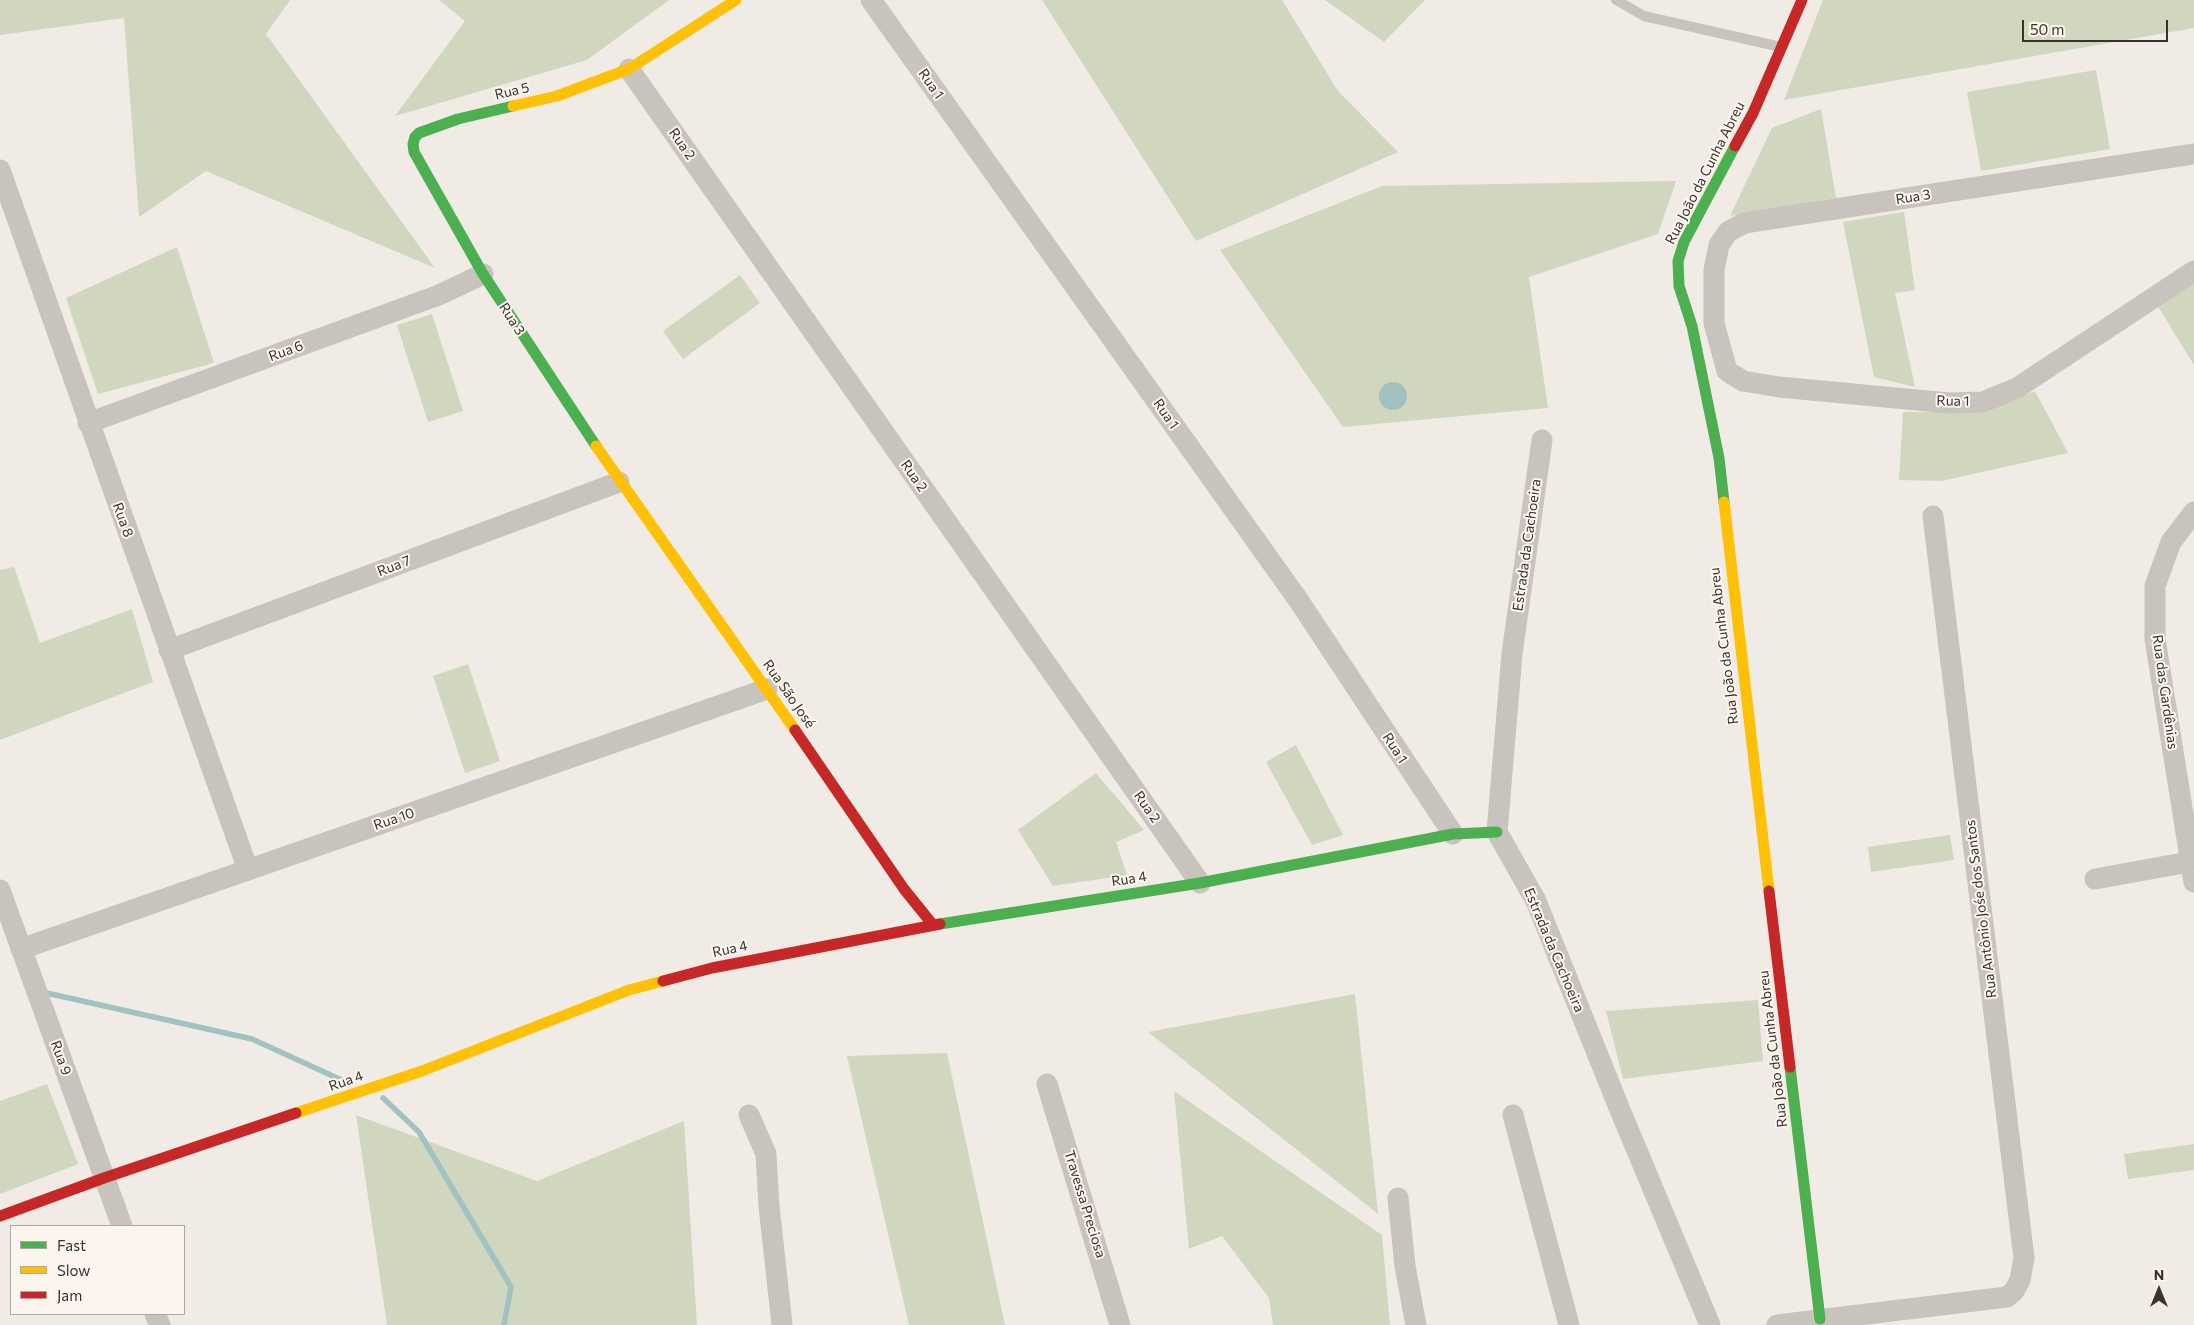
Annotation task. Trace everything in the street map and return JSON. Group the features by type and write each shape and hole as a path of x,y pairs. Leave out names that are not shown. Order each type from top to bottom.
{"street":[{"path":"629,69 736,0"},
{"name":"Rua 1","path":"871,0 1299,601 1453,834"},
{"name":"Rua João da Cunha Abreu","path":"1802,0 1753,113 1684,242 1678,261 1679,286 1692,326 1718,458 1820,1319"},
{"name":"Rua 5","path":"414,152 413,144 415,137 419,133 458,119 557,96 629,69"},
{"name":"Rua 2","path":"629,69 1200,882"},
{"name":"Rua 3","path":"414,152 483,274 619,482"},
{"name":"Rua 3","path":"1714,324 1714,270 1719,245 1728,232 1744,224 2194,154"},
{"name":"Rua 8","path":"0,170 88,423 248,870"},
{"name":"Rua 1","path":"1714,324 1728,371 1743,380 1779,387 1950,403 1983,402 2017,388 2194,271"},
{"name":"Rua 6","path":"88,423 439,295 483,274"},
{"path":"1692,326 1714,324"},
{"name":"Estrada da Cachoeira","path":"1542,440 1512,654 1497,832 1536,901 1620,1110 1710,1325"},
{"name":"Rua 7","path":"170,650 619,482"},
{"name":"Rua São José","path":"619,482 767,689 904,889 933,925"},
{"name":"Rua das Gardênias","path":"2193,868 2155,639 2155,586 2172,542 2194,512"},
{"name":"Rua Antônio Jośe dos Santos","path":"1820,1319 2007,1297 2014,1291 2020,1280 2024,1258 1933,516"},
{"name":"Rua 10","path":"21,949 767,689"},
{"name":"Rua 4","path":"0,1216 104,1178 422,1071 629,990 712,968 933,925 1200,882 1453,834 1497,832"},
{"path":"2095,879 2193,868"},
{"name":"Rua 9","path":"0,890 122,1225"},
{"name":"Travessa Preciosa","path":"1047,1084 1120,1325"},
{"path":"1513,1115 1569,1325"},
{"path":"749,1116 766,1154 769,1206 782,1325"},
{"path":"1398,1198 1405,1266 1416,1325"},
{"path":"1777,1325 1820,1319"}],"lane":[{"path":"1616,0 1644,16 1782,48"}],"green space":[{"path":"0,0 290,0 266,34 435,268 206,171 139,217 124,18 0,35"},
{"path":"439,0 669,0 587,60 395,116 465,21"},
{"path":"1042,0 1282,0 1338,91 1398,152 1196,241"},
{"path":"1325,0 1425,0 1384,42"},
{"path":"1823,0 2194,0 2194,28 1784,100"},
{"path":"2096,70 2110,149 1981,171 1967,92"},
{"path":"1821,109 1836,198 1730,216 1772,128"},
{"path":"1676,181 1658,234 1529,277 1548,408 1343,427 1220,250 1382,186"},
{"path":"1904,212 1915,290 1895,293 1915,387 1874,377 1843,222"},
{"path":"177,247 214,363 98,394 66,298"},
{"path":"740,275 760,303 683,359 663,331"},
{"path":"2194,277 2194,365 2154,300"},
{"path":"432,314 463,411 428,422 397,325"},
{"path":"2035,391 2068,453 1941,481 1899,480 1903,412 1984,412"},
{"path":"14,567 40,643 132,609 153,682 0,740 0,570"},
{"path":"468,664 500,761 465,773 433,676"},
{"path":"1296,745 1343,835 1312,845 1266,762"},
{"path":"1096,773 1144,830 1116,842 1127,875 1053,886 1018,830"},
{"path":"1950,835 1954,860 1871,872 1868,847"},
{"path":"1355,994 1378,1214 1148,1032"},
{"path":"1758,1000 1763,1061 1623,1079 1606,1011"},
{"path":"947,1053 1005,1325 909,1325 847,1056"},
{"path":"47,1084 78,1164 0,1194 0,1101"},
{"path":"1174,1091 1382,1235 1390,1325 1273,1325 1269,1298 1222,1236 1189,1249"},
{"path":"356,1115 537,1181 684,1121 697,1325 387,1325"},
{"path":"2194,1144 2194,1170 2128,1179 2124,1154"}],"water":[{"path":"1393,382 1403,386 1407,396 1403,406 1393,410 1383,406 1379,396 1383,386"}],"waterway":[{"path":"42,992 252,1039 346,1082"},
{"path":"383,1098 419,1132 511,1287 504,1325"}],"traffic: fast":[{"path":"513,106 458,119 419,133 415,137 413,144 414,152 483,274 596,446"},
{"path":"1724,502 1719,458 1692,326 1679,286 1678,261 1684,242 1735,146"},
{"path":"940,924 1200,883 1453,834 1497,832"},
{"path":"1790,1067 1820,1319"}],"traffic: slow":[{"path":"513,106 557,96 629,69 736,0"},
{"path":"596,446 795,730"},
{"path":"1724,502 1769,891"},
{"path":"296,1113 422,1071 629,990 663,981"}],"traffic: jam":[{"path":"1735,146 1753,113 1802,0"},
{"path":"795,730 904,889 933,925"},
{"path":"1769,891 1790,1067"},
{"path":"663,981 712,968 940,924"},
{"path":"0,1216 104,1178 296,1113"}]}
